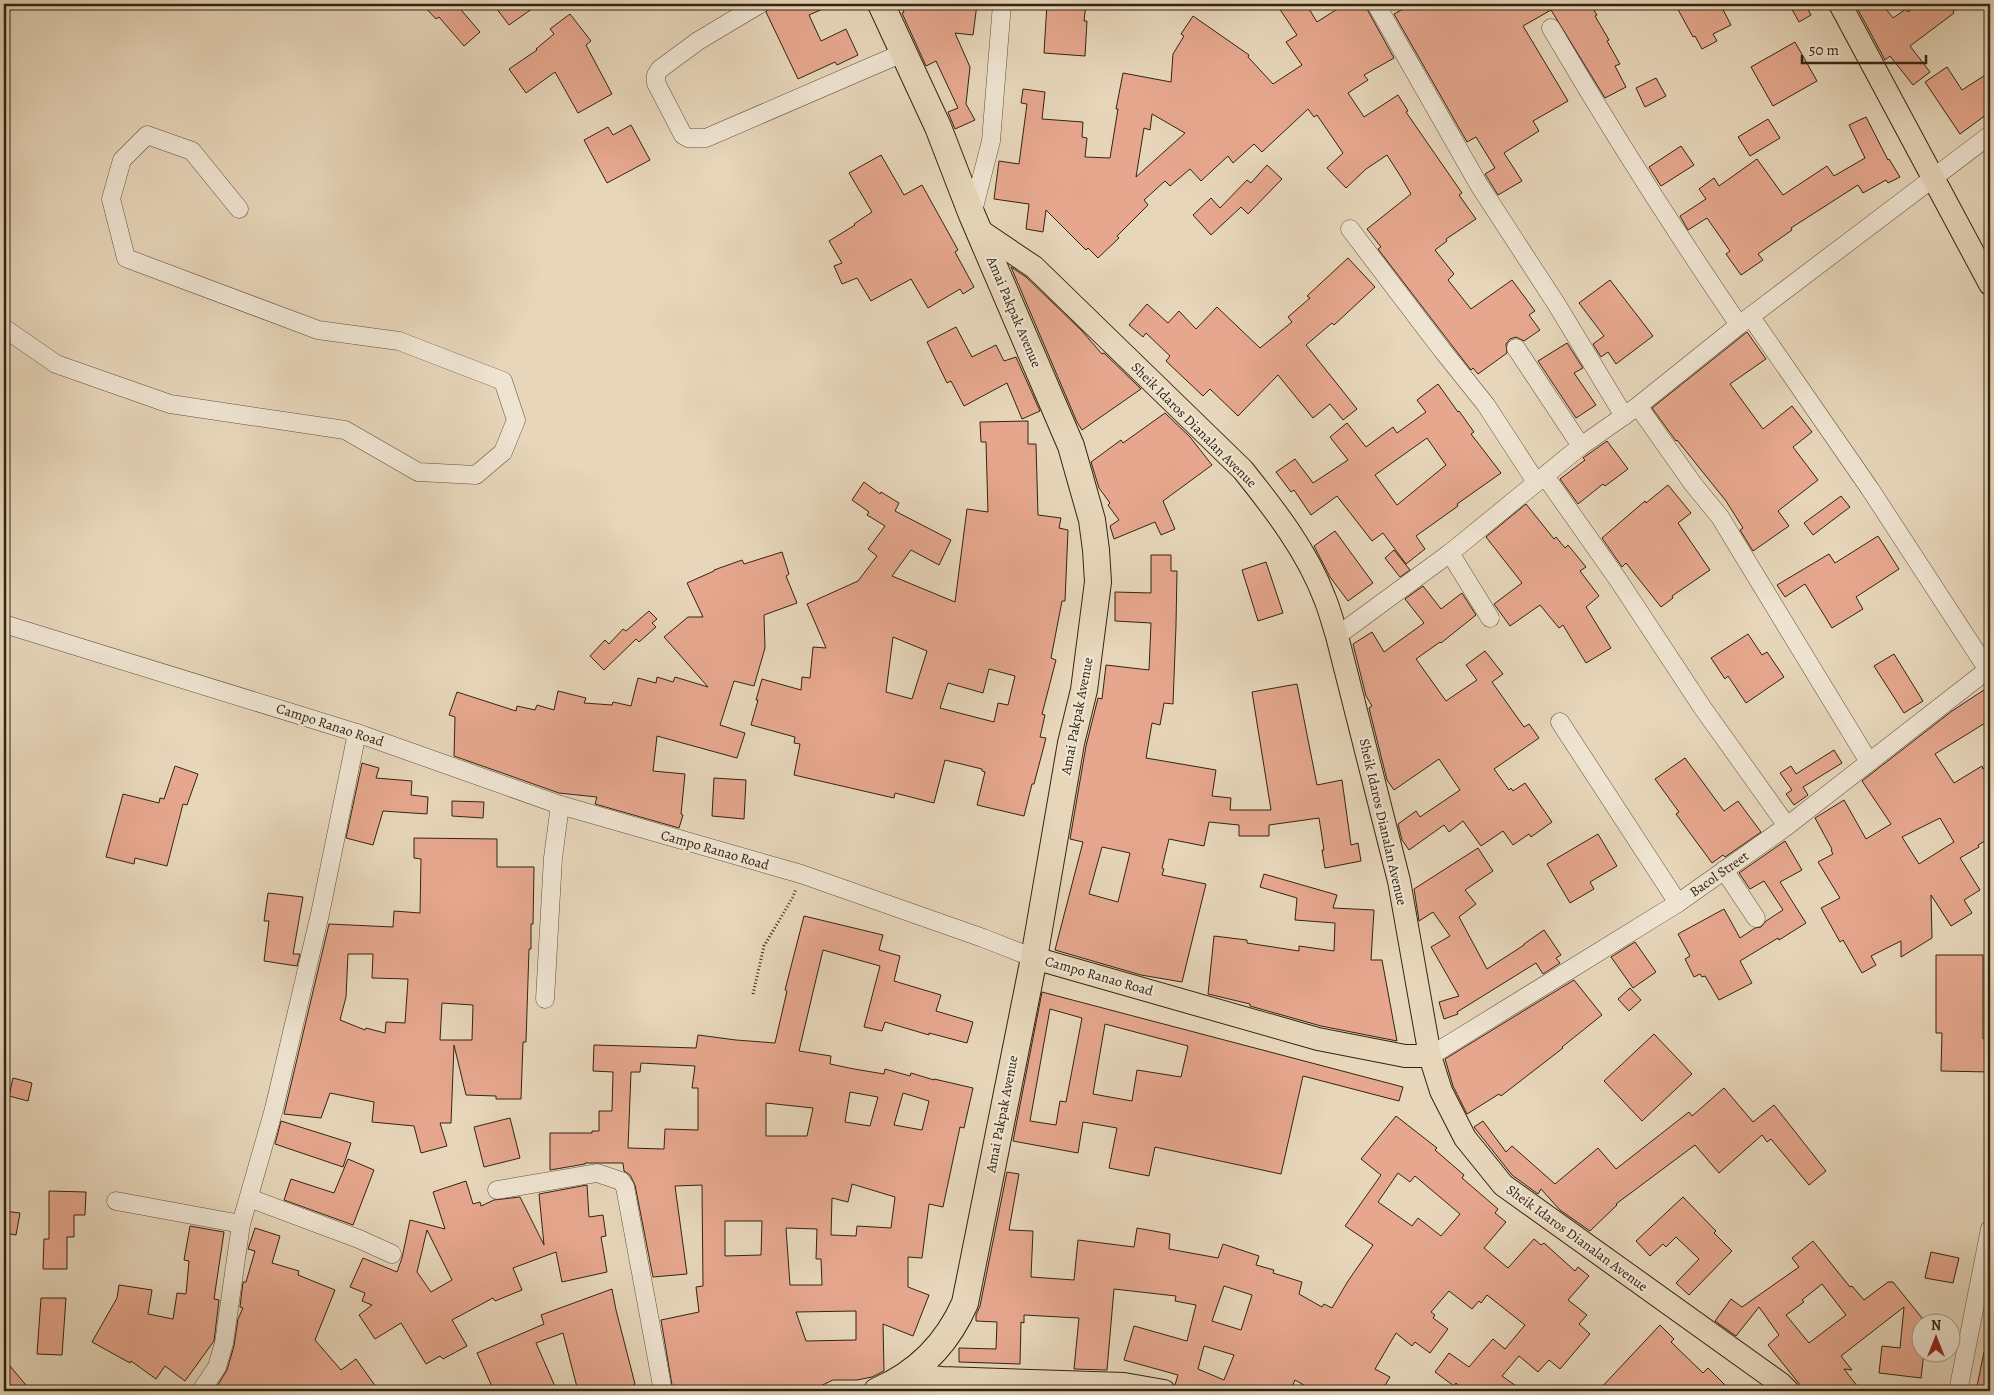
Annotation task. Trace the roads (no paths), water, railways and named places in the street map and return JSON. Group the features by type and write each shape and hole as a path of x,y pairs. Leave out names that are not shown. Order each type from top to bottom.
{"highway":[{"name":"Amai Pakpak Avenue","path":"877,1391 920,1380 930,1358 944,1340 965,1302 1034,958 1071,743 1084,690 1098,582 1092,520 1071,446 975,223 938,127 882,4"}],"main road":[{"path":"1840,4 1990,284"},
{"name":"Sheik Idaros Dianalan Avenue","path":"975,223 1034,268 1243,470 1273,506 1309,563 1325,600 1337,636 1399,881 1430,1056 1442,1091 1465,1138 1503,1185 1781,1384 1788,1391"},
{"name":"Campo Ranao Road","path":"1034,958 1318,1039 1405,1056 1430,1056"},
{"path":"920,1380 1124,1384 1164,1391"}],"street":[{"path":"760,4 698,41 660,69 656,76 656,83 683,135 688,138 706,138 905,52"},
{"path":"975,223 991,141 1002,4"},
{"path":"1376,4 1479,185 1557,305 1631,411 1720,517 1868,762"},
{"path":"1551,28 1611,129 1688,250 1745,321 1870,489 1989,669"},
{"path":"4,328 56,364 65,368 170,404 344,430 418,472 476,475 503,452 516,420 503,381 399,341 318,330 126,258 111,199 122,160 147,134 192,151 239,209"},
{"path":"1337,636 1450,553 1581,446 1631,411 1745,321 1990,135"},
{"path":"1350,229 1619,580 1702,707 1787,826"},
{"path":"1516,348 1581,446"},
{"path":"1450,553 1490,618"},
{"name":"Campo Ranao Road","path":"4,624 357,733 560,805 801,874 984,938 1034,958"},
{"name":"Bacol Street","path":"1430,1056 1678,903 1787,826 1989,669"},
{"path":"1560,722 1678,903"},
{"path":"202,1391 217,1366 224,1343 241,1224 274,1109 316,933 357,733"},
{"path":"546,998 553,858 560,805"},
{"path":"1724,870 1756,918"},
{"path":"497,1190 597,1174 621,1181 625,1187 663,1391"},
{"path":"249,1198 359,1238 392,1254"},
{"path":"116,1201 241,1224"},
{"path":"1958,1391 1990,1230"}]}
